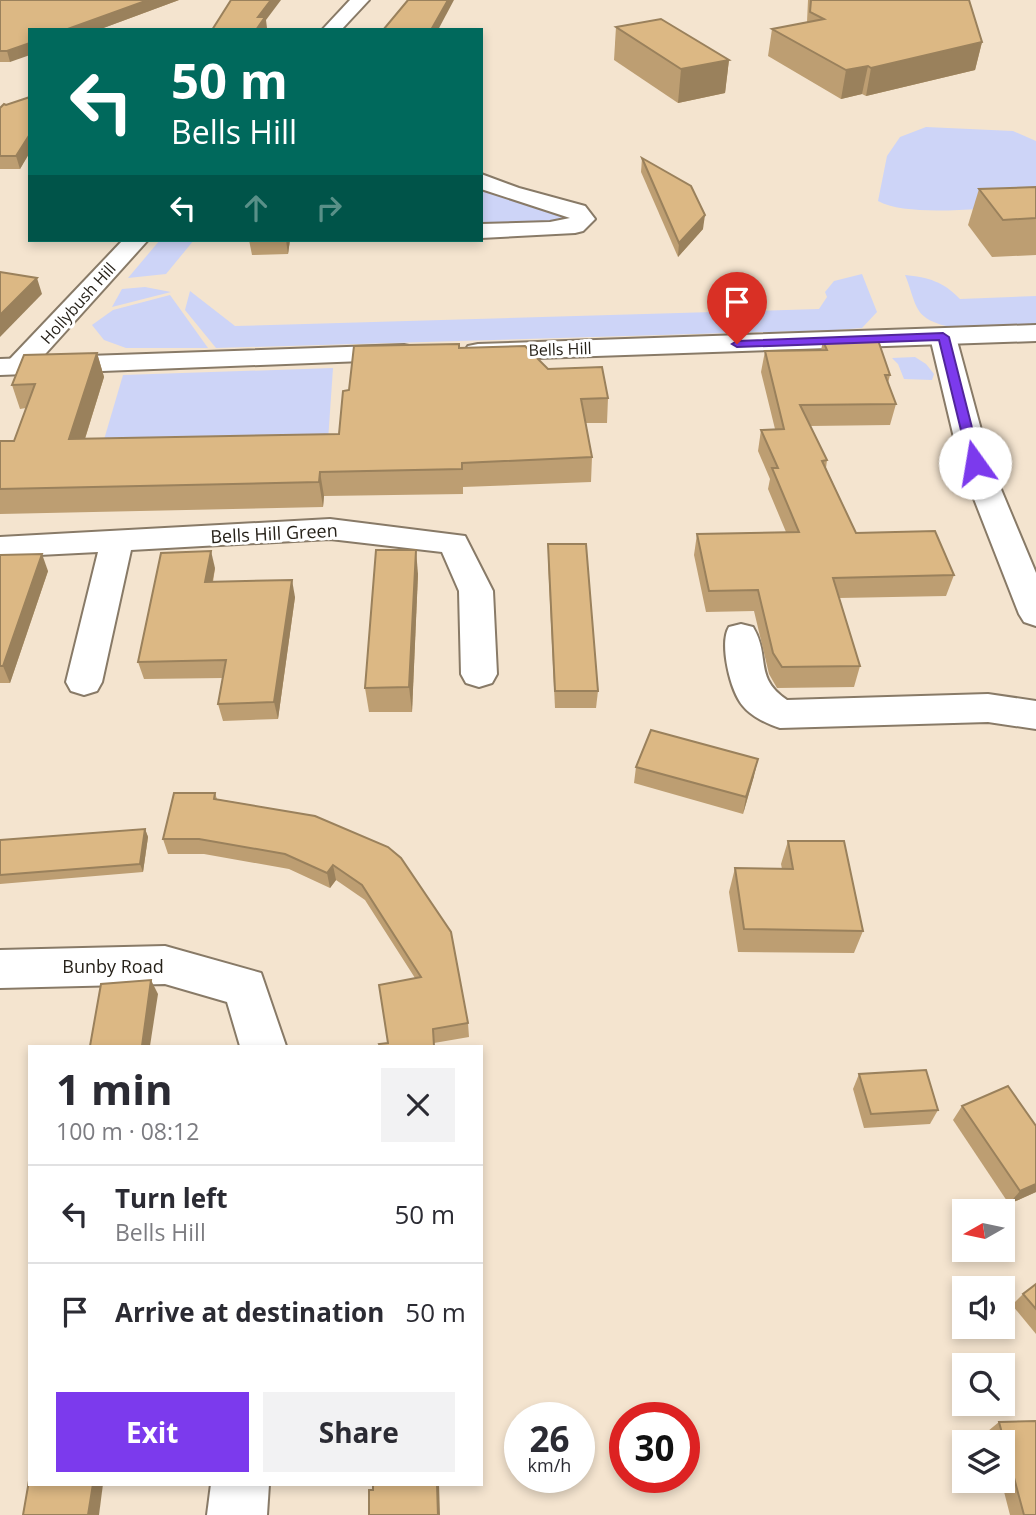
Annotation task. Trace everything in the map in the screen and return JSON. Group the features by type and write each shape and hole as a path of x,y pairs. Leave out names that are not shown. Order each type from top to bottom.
{"street":[{"path":"333,28 360,0"},
{"path":"483,182 511,193 577,211 583,219 575,226 562,228 483,231"},
{"name":"Hollybush Hill","path":"10,366 134,242"},
{"name":"Bells Hill","path":"10,366 1036,333"},
{"path":"943,337 975,463 1036,614"},
{"name":"Bells Hill Green","path":"0,547 116,543 330,529 454,543 476,591 478,674"},
{"path":"84,682 116,543"},
{"path":"741,636 747,674 756,696 780,714 988,708 1036,715"},
{"name":"Bunby Road","path":"0,969 165,965 244,987 263,1045"},
{"path":"237,1515 240,1486"}],"shaded area":[{"path":"926,127 1013,131 1036,141 1036,203 1027,206 929,210 891,206 878,201 887,156 900,137"},
{"path":"483,188 524,203 553,210 562,216 563,221 483,229"},
{"path":"158,242 192,242 166,274 128,278"},
{"path":"862,274 877,312 862,328 836,330 216,348 185,310 190,291 235,326 819,309 827,297 825,292 834,281"},
{"path":"905,275 935,281 960,299 1036,296 1036,327 974,329 941,325 919,311"},
{"path":"145,287 171,292 112,307 122,289"},
{"path":"170,295 208,348 126,348 104,340 92,325 113,310"},
{"path":"915,357 926,364 934,374 932,380 904,379 898,364 892,358"},
{"path":"333,368 327,455 103,443 123,375"}],"building":[{"path":"0,0 148,0 71,28 28,28 28,44 0,51"},
{"path":"231,0 271,0 258,17 265,17 257,28 213,28"},
{"path":"408,0 448,0 432,28 385,28"},
{"path":"811,0 969,0 982,42 871,68 868,66 846,70 772,29 824,19 810,12"},
{"path":"661,19 729,60 681,69 616,27"},
{"path":"28,98 28,137 16,156 0,156 0,108"},
{"path":"642,158 691,186 705,215 679,243"},
{"path":"1036,187 1036,218 1003,220 979,189"},
{"path":"0,272 37,278 0,315"},
{"path":"878,340 890,375 885,375 896,404 800,405 827,460 822,461 856,533 935,531 954,575 833,578 860,666 782,667 773,653 758,590 709,591 697,534 799,532 772,468 778,468 761,430 784,429 765,351 827,350 823,341"},
{"path":"459,344 459,348 525,346 548,369 602,367 608,398 581,399 592,457 462,463 462,469 320,472 319,482 0,489 0,441 14,441 35,384 12,385 24,355 97,353 69,439 339,434 343,391 349,390 354,346"},
{"path":"548,544 586,544 598,691 555,691"},
{"path":"376,550 416,550 409,687 365,688"},
{"path":"211,551 205,582 292,580 274,702 218,704 226,660 138,662 161,553"},
{"path":"42,554 3,666 0,666 0,555"},
{"path":"651,730 758,759 746,797 636,767"},
{"path":"174,793 215,793 214,799 315,816 388,847 401,858 451,932 468,1023 433,1029 434,1045 380,1045 388,1043 379,985 421,977 362,885 333,865 327,873 285,854 199,839 163,839"},
{"path":"145,829 140,864 0,875 0,840"},
{"path":"788,841 844,841 863,931 744,929 735,868 793,869"},
{"path":"151,980 142,1045 90,1045 101,984"},
{"path":"926,1070 938,1110 871,1114 859,1074"},
{"path":"1008,1086 1036,1126 1036,1184 1020,1191 962,1106"},
{"path":"1036,1284 1036,1309 1023,1294"},
{"path":"1036,1421 1036,1515 1024,1515 1015,1482 1015,1430 1001,1430 999,1422"},
{"path":"28,1486 93,1486 88,1515 23,1515"},
{"path":"373,1486 437,1486 438,1515 369,1515 369,1490 373,1490"}],"route":[{"path":"737,344 943,337 975,463"}]}
